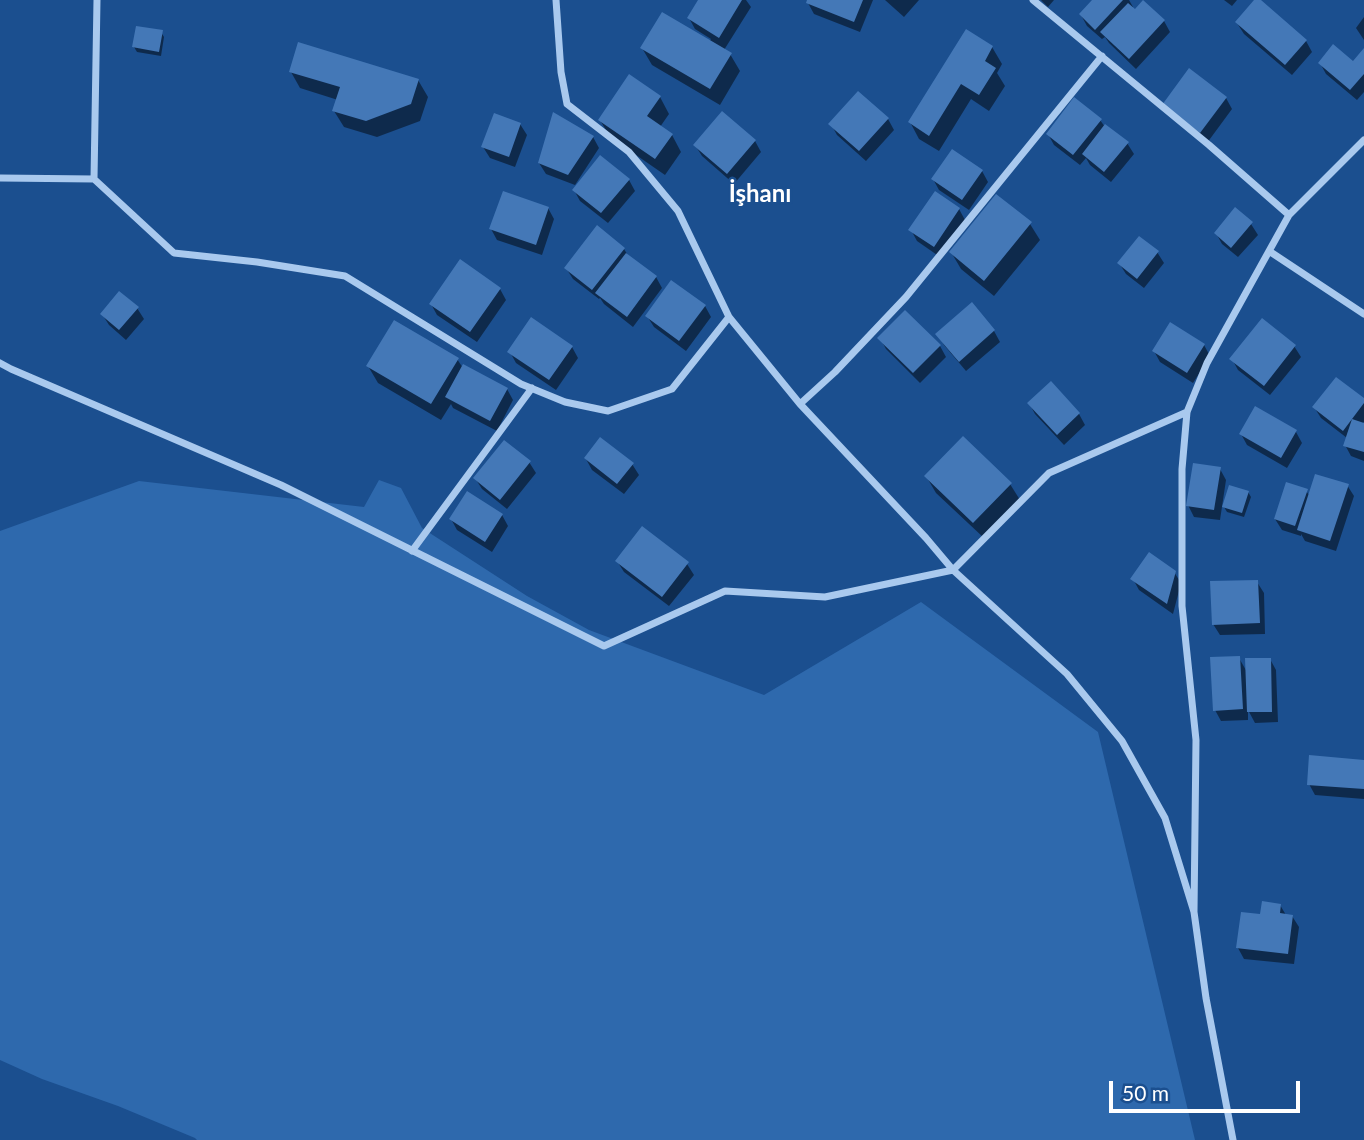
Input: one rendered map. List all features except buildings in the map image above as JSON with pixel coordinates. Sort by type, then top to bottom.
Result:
[{"type":"street","points":[[94,179],[97,0]]},
{"type":"street","points":[[556,0],[561,72],[567,104],[629,152],[678,211],[729,317],[800,404],[953,570],[1067,674],[1122,741],[1165,818],[1194,912]]},
{"type":"street","points":[[1033,0],[1209,145],[1289,215]]},
{"type":"street","points":[[800,404],[835,372],[906,297],[1102,56]]},
{"type":"street","points":[[1233,1140],[1206,998],[1194,912],[1196,740],[1182,606],[1182,469],[1187,412],[1207,363],[1289,215],[1364,140]]},
{"type":"street","points":[[0,178],[94,179],[174,253],[257,262],[345,276],[521,384],[565,402],[608,411],[673,389],[729,317]]},
{"type":"street","points":[[1269,251],[1364,314]]},
{"type":"street","points":[[0,363],[281,485],[604,646],[725,591],[825,597],[953,570],[1049,473],[1187,412]]},
{"type":"street","points":[[412,551],[532,388]]},
{"type":"shaded area","points":[[379,480],[401,488],[422,528],[527,596],[589,630],[764,695],[921,602],[1098,732],[1195,1140],[197,1140],[0,1060],[0,531],[139,481],[364,507]]},
{"type":"district","name":"İşhanı","points":[[760,194]]}]
